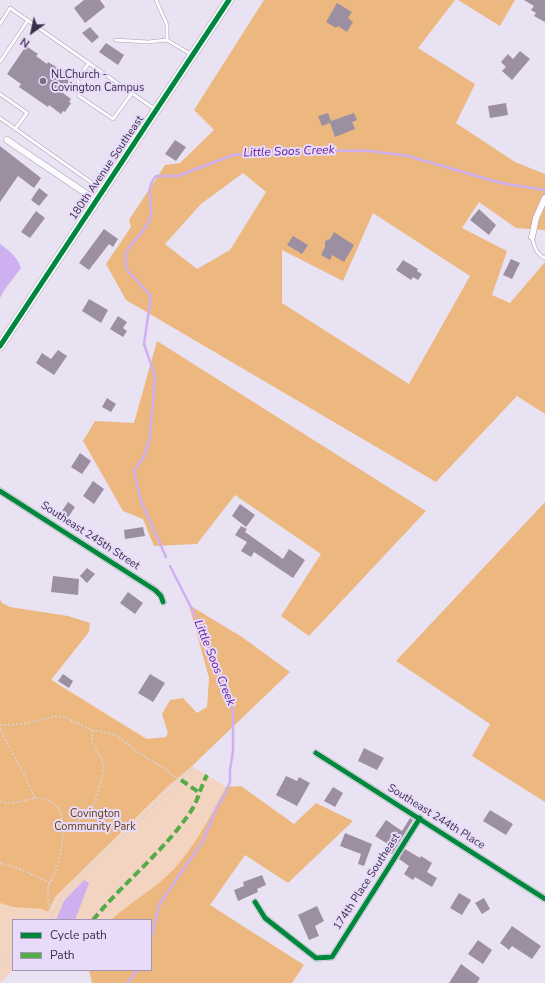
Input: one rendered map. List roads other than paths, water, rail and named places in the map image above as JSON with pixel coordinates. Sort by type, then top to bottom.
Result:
[{"type":"street","name":"180th Avenue Southeast","points":[[0,346],[157,111],[229,0]]},
{"type":"street","points":[[7,140],[97,200]]},
{"type":"street","points":[[532,237],[536,218],[545,198]]},
{"type":"street","name":"Southeast 245th Street","points":[[0,491],[155,590],[161,596],[163,602]]},
{"type":"street","name":"Southeast 244th Place","points":[[316,753],[545,899]]},
{"type":"street","name":"174th Place Southeast","points":[[255,902],[265,918],[316,958],[332,957],[420,818]]},
{"type":"lane","points":[[156,0],[167,25],[167,40]]},
{"type":"lane","points":[[0,24],[10,8],[157,111]]},
{"type":"lane","points":[[0,62],[28,20]]},
{"type":"lane","points":[[114,40],[148,42],[167,40],[193,56]]},
{"type":"lane","points":[[89,63],[78,78],[79,96],[113,119],[132,93]]},
{"type":"lane","points":[[0,94],[27,113],[15,129]]},
{"type":"lane","points":[[0,118],[104,191]]},
{"type":"lane","points":[[532,237],[535,249],[539,255],[545,258]]},
{"type":"waterway","name":"Little Soos Creek","points":[[166,557],[141,501],[134,471],[144,456],[150,437],[155,376],[144,344],[151,296],[128,271],[126,263],[126,256],[131,244],[148,223],[151,211],[150,187],[156,176],[178,176],[233,155],[281,150],[371,151],[408,156],[501,183],[545,190]]},
{"type":"waterway","name":"Little Soos Creek","points":[[152,934],[160,903],[203,841],[216,809],[225,794],[230,782],[233,751],[233,711],[201,627],[170,566]]},
{"type":"waterway","name":"Little Soos Creek","points":[[127,983],[137,971]]},
{"type":"place","name":"NLChurch - Covington Campus","points":[[43,81]]},
{"type":"park label","name":"Covington Community Park","points":[[95,820]]}]
